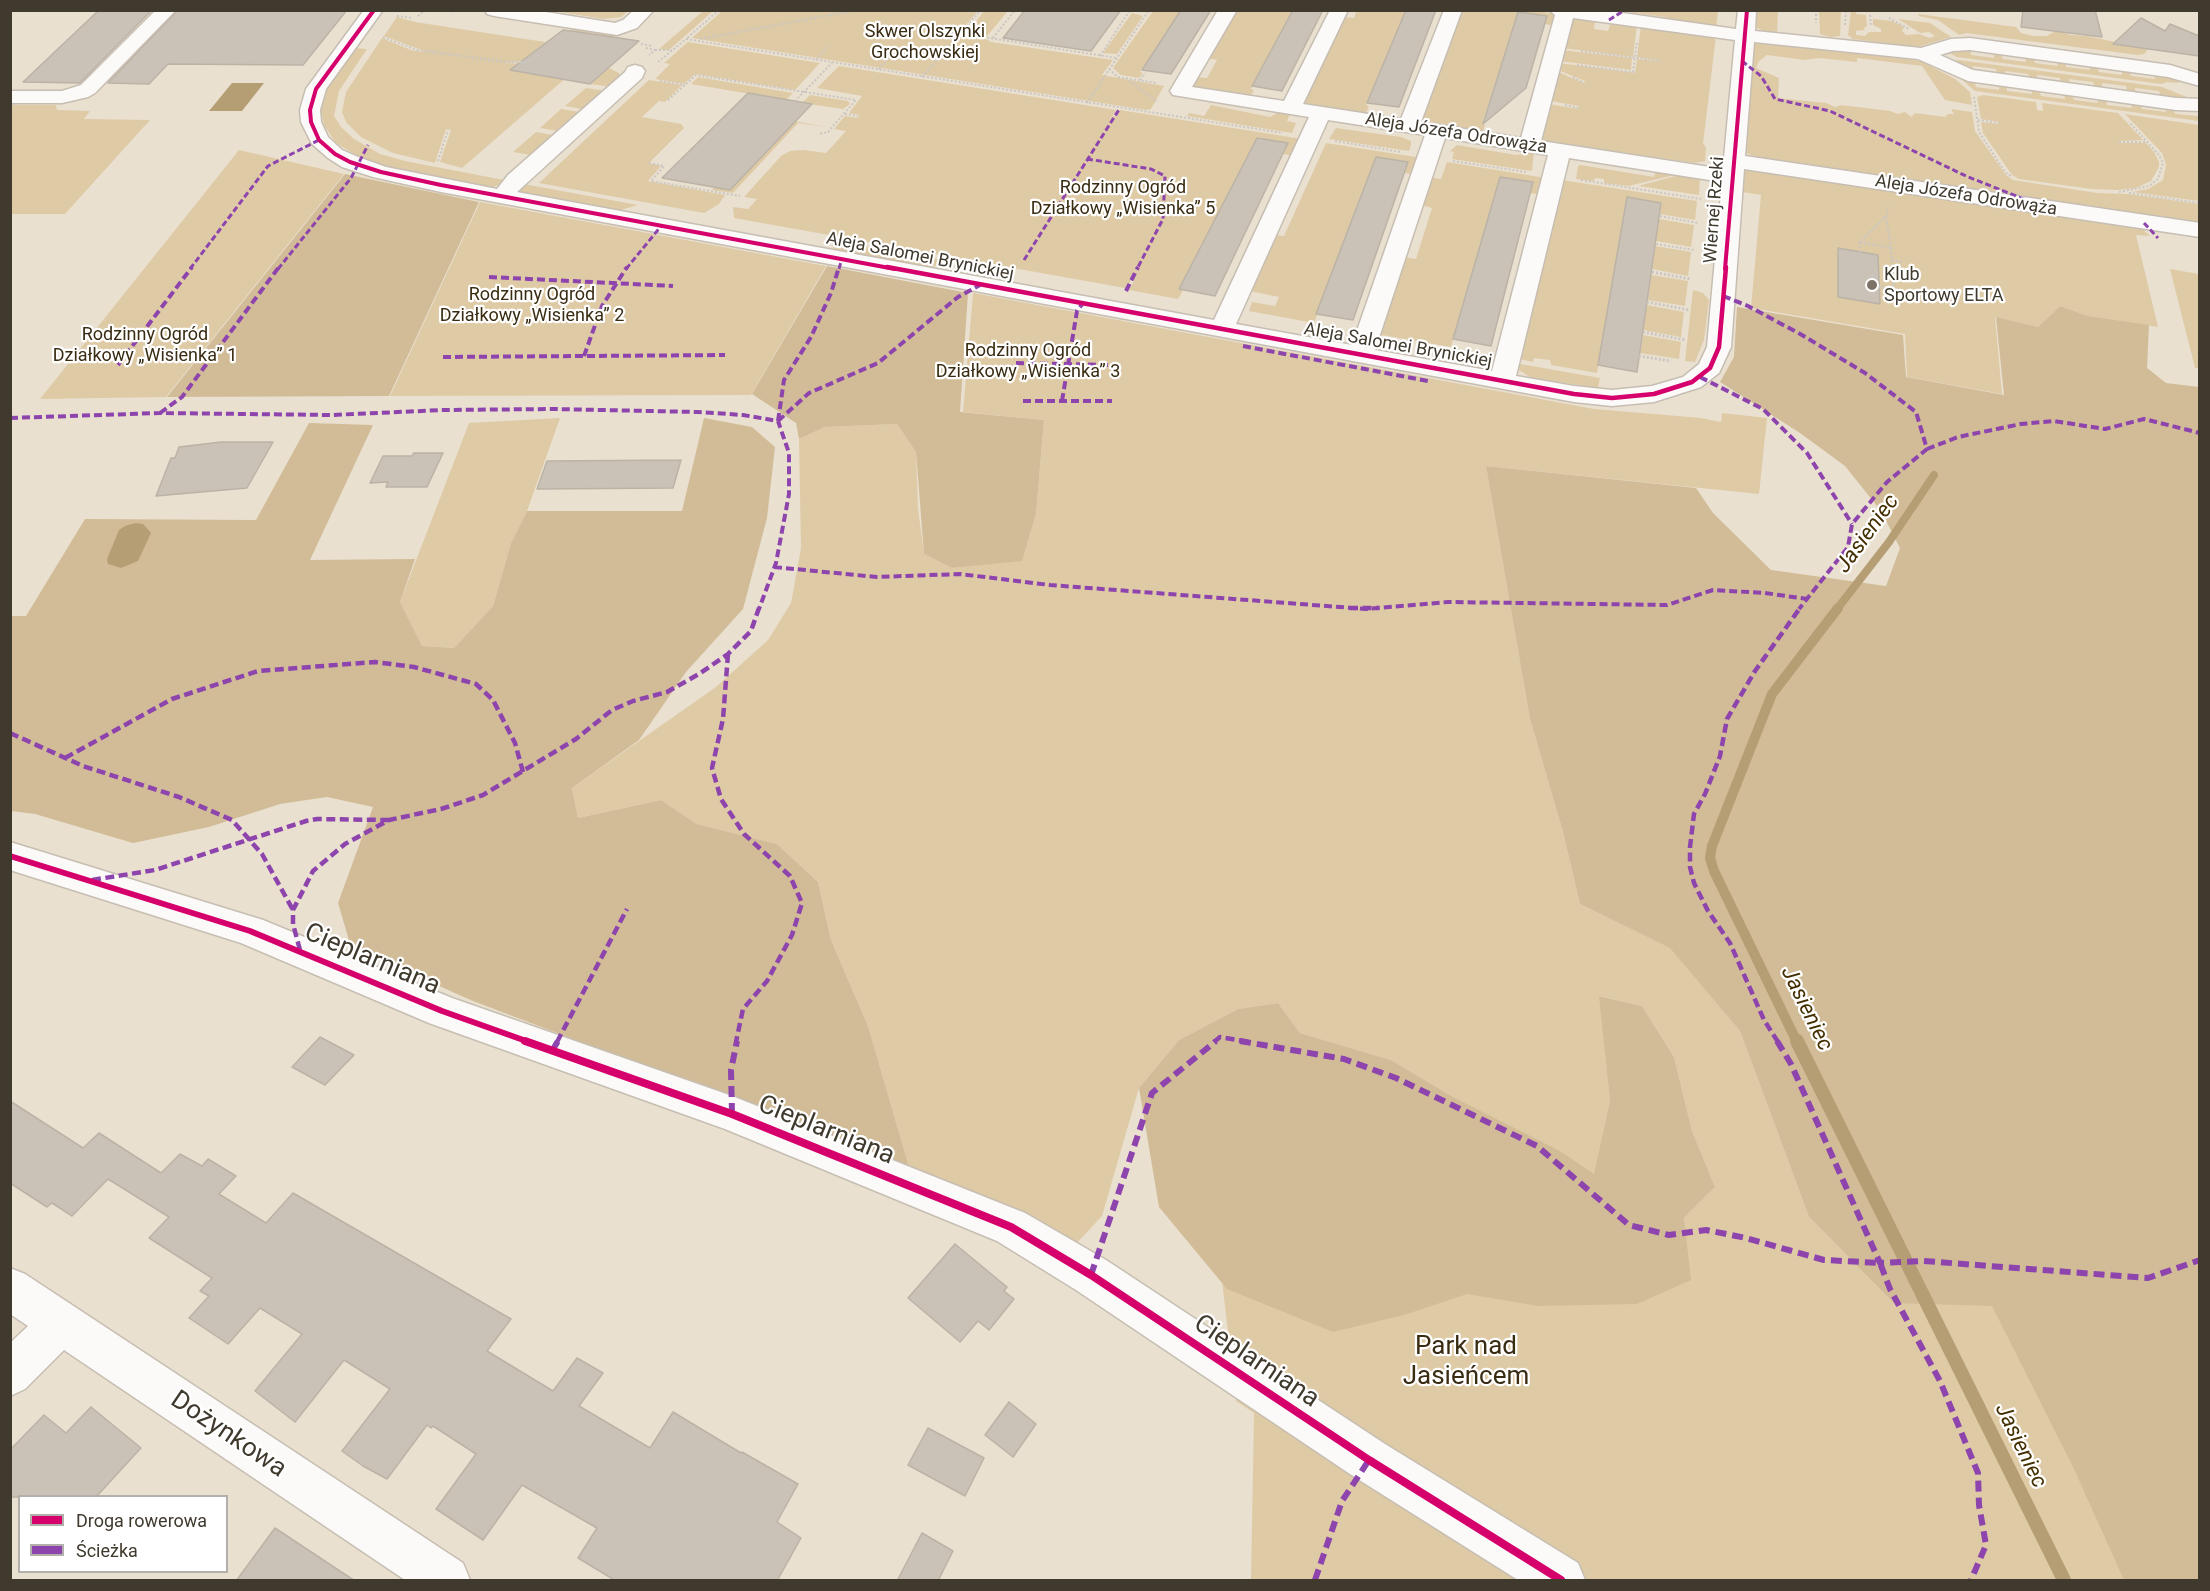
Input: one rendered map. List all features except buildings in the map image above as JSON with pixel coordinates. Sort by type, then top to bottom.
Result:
[{"type":"street","points":[[10,97],[62,97],[81,93],[88,89],[167,10]]},
{"type":"street","points":[[494,10],[617,29],[630,24],[645,10]]},
{"type":"street","name":"Aleja Józefa Odrowąża","points":[[1228,10],[1180,91],[1560,150],[1890,184],[2199,230]]},
{"type":"street","points":[[1291,108],[1339,10]]},
{"type":"street","points":[[1409,126],[1453,10]]},
{"type":"street","name":"Wiernej Rzeki","points":[[1673,390],[1692,382],[1706,372],[1719,347],[1747,10]]},
{"type":"street","points":[[1529,145],[1562,11],[1922,54],[1968,75],[2176,104],[2199,105]]},
{"type":"street","name":"Aleja Salomei Brynickiej","points":[[385,13],[310,102],[311,122],[319,140],[335,154],[350,162],[381,172],[1574,394],[1612,398],[1636,397],[1673,390]]},
{"type":"street","points":[[1922,54],[1951,45],[1970,44],[2170,71],[2199,80]]},
{"type":"street","points":[[502,196],[516,180],[635,71]]},
{"type":"street","points":[[1222,328],[1322,113]]},
{"type":"street","points":[[1361,354],[1437,131]]},
{"type":"street","points":[[1502,380],[1560,150]]},
{"type":"street","name":"Cieplarniana","points":[[10,856],[250,931],[441,1011],[732,1114],[1011,1227],[1091,1275],[1369,1460],[1561,1581]]},
{"type":"street","name":"Dożynkowa","points":[[10,1288],[425,1575]]},
{"type":"street","points":[[10,1374],[61,1323]]},
{"type":"path","points":[[418,15],[425,10]]},
{"type":"path","points":[[635,71],[665,58],[718,10]]},
{"type":"path","points":[[694,40],[859,10]]},
{"type":"path","points":[[856,15],[859,10]]},
{"type":"path","points":[[922,76],[981,10]]},
{"type":"path","points":[[993,38],[1015,10]]},
{"type":"path","points":[[1100,56],[1130,10]]},
{"type":"path","points":[[1086,102],[1149,10]]},
{"type":"path","points":[[385,13],[412,18]]},
{"type":"path","points":[[1870,15],[1871,26]]},
{"type":"path","points":[[1889,18],[1910,29]]},
{"type":"path","points":[[920,27],[1117,58]]},
{"type":"path","points":[[381,36],[417,50],[506,63],[529,62],[538,55]]},
{"type":"path","points":[[1553,55],[1633,72],[1638,36]]},
{"type":"path","points":[[686,39],[1701,200]]},
{"type":"path","points":[[816,60],[828,47]]},
{"type":"path","points":[[655,50],[674,51]]},
{"type":"path","points":[[1553,55],[1660,61]]},
{"type":"path","points":[[878,70],[890,56]]},
{"type":"path","points":[[795,101],[832,63]]},
{"type":"path","points":[[1140,80],[1145,74]]},
{"type":"path","points":[[668,100],[696,75],[856,100],[828,132],[819,134]]},
{"type":"path","points":[[1125,78],[1159,103]]},
{"type":"path","points":[[666,82],[686,85]]},
{"type":"path","points":[[1974,93],[1979,132],[2005,172],[2018,180]]},
{"type":"path","points":[[845,114],[858,116]]},
{"type":"path","points":[[1978,120],[1999,123]]},
{"type":"path","points":[[2126,192],[2149,186],[2158,179],[2163,163],[2160,155],[2127,120]]},
{"type":"path","points":[[437,164],[448,130]]},
{"type":"path","points":[[2120,142],[2148,142]]},
{"type":"path","points":[[649,163],[664,166],[651,181],[740,196]]},
{"type":"path","points":[[1879,287],[1894,290],[1886,216],[1890,184]]},
{"type":"path","points":[[2116,192],[2199,203]]},
{"type":"path","points":[[1660,216],[1698,223]]},
{"type":"path","points":[[1860,252],[1860,242],[1886,216]]},
{"type":"path","points":[[1860,242],[1891,248]]},
{"type":"path","points":[[1656,244],[1694,250]]},
{"type":"path","points":[[1892,260],[1903,262]]},
{"type":"path","points":[[1652,272],[1691,279]]},
{"type":"path","points":[[1647,302],[1689,310]]},
{"type":"path","points":[[1643,332],[1686,340]]},
{"type":"path","points":[[1640,356],[1680,363]]},
{"type":"green space","points":[[628,10],[621,17],[604,19],[554,11]]},
{"type":"green space","points":[[1530,10],[1555,14],[1557,16],[1555,26],[1545,24],[1547,16],[1518,13],[1483,121],[1485,125],[1483,131],[1424,121],[1421,118],[1460,11]]},
{"type":"green space","points":[[703,11],[713,11],[669,50],[659,49]]},
{"type":"green space","name":"Skwer Olszynki Grochowskiej","points":[[722,11],[978,11],[957,35],[1113,60],[1102,75],[1164,86],[1151,109],[1146,110],[692,38]]},
{"type":"green space","points":[[984,11],[1008,11],[987,36],[967,33]]},
{"type":"green space","points":[[1153,11],[1181,11],[1140,72],[1143,73],[1139,78],[1121,75],[1113,68]]},
{"type":"green space","points":[[1235,11],[1293,11],[1251,89],[1254,90],[1251,95],[1192,86],[1195,77],[1207,78],[1217,60],[1207,58]]},
{"type":"green space","points":[[1345,11],[1406,11],[1366,105],[1369,106],[1366,113],[1302,103],[1344,17],[1354,18],[1356,12]]},
{"type":"green space","points":[[1620,11],[1718,11],[1716,29],[1665,23],[1665,17]]},
{"type":"green space","points":[[1756,11],[1778,11],[1777,34],[1764,32],[1756,27]]},
{"type":"green space","points":[[1819,11],[1841,11],[1840,36],[1830,37],[1820,34]]},
{"type":"green space","points":[[1851,11],[1856,11],[1856,14],[1866,15],[1867,26],[1865,30],[1856,31],[1856,35],[1865,36],[1869,32],[1881,32],[1881,29],[1873,25],[1873,19],[1892,21],[1904,27],[1902,31],[1906,35],[1919,34],[1930,38],[1935,36],[1929,32],[1920,33],[1898,19],[1930,23],[1951,37],[1917,47],[1853,39],[1848,35]]},
{"type":"green space","points":[[1132,13],[1143,16],[1117,54],[1103,53]]},
{"type":"green space","points":[[1918,14],[2016,27],[2021,33],[2033,36],[2047,36],[2057,30],[2071,35],[2087,36],[2148,49],[2144,54],[2138,55],[1966,33],[1959,35],[1938,20]]},
{"type":"green space","points":[[397,17],[415,22],[571,46],[586,34],[571,31],[576,26],[619,33],[592,57],[537,49],[522,61],[505,63],[605,66],[619,73],[620,80],[613,87],[590,84],[599,75],[574,71],[462,168],[440,162],[451,130],[446,129],[435,163],[393,153],[361,137],[346,122],[342,112],[346,92],[382,38],[411,50],[424,51],[384,36]]},
{"type":"green space","points":[[1573,20],[1595,20],[1594,29],[1608,31],[1614,22],[1637,25],[1633,57],[1563,48],[1569,25]]},
{"type":"green space","points":[[1641,26],[1716,36],[1703,144],[1706,147],[1705,161],[1694,163],[1540,140],[1548,104],[1579,109],[1579,106],[1550,101],[1556,71],[1584,83],[1585,81],[1558,70],[1559,63],[1635,73],[1637,59],[1662,61],[1637,57]]},
{"type":"green space","points":[[688,42],[820,63],[795,90],[695,74],[684,84],[655,79],[670,64],[664,63]]},
{"type":"green space","points":[[1772,43],[1921,61],[1955,79],[1970,92],[1972,105],[1945,100],[1922,66],[1857,58],[1857,62],[1819,58],[1805,60],[1767,55],[1759,61],[1756,68],[1779,78],[1778,98],[1826,103],[1835,107],[1841,105],[1890,111],[1898,114],[1905,112],[1911,117],[1915,113],[1945,117],[1948,114],[1954,114],[1951,109],[1972,112],[1975,131],[2006,175],[2013,180],[2097,193],[2128,194],[2199,204],[2199,223],[1765,160],[1746,153],[1754,44]]},
{"type":"green space","points":[[354,48],[367,49],[339,91],[334,116],[341,127],[354,139],[380,154],[405,161],[509,181],[490,188],[396,169],[362,159],[336,143],[324,125],[320,105],[325,89]]},
{"type":"green space","points":[[1970,48],[1971,55],[1994,58],[1994,52],[2001,53],[2003,59],[2026,62],[2025,56],[2033,57],[2035,63],[2058,66],[2057,60],[2065,61],[2066,67],[2090,70],[2089,64],[2097,65],[2099,72],[2122,75],[2122,69],[2129,70],[2131,76],[2155,79],[2154,73],[2188,79],[2177,83],[2161,84],[1957,57],[1947,52]]},
{"type":"green space","points":[[1562,50],[1632,58],[1631,70],[1559,61]]},
{"type":"green space","points":[[1958,60],[2162,87],[2194,100],[2161,98],[2159,91],[2135,88],[2136,94],[2128,93],[2126,86],[2102,83],[2103,90],[2095,89],[2093,82],[2069,79],[2070,85],[2062,84],[2060,78],[2037,75],[2037,81],[2030,80],[2028,74],[2005,71],[2005,76],[1997,75],[1996,69],[1973,66],[1973,72],[1948,63]]},
{"type":"green space","name":"Rodzinny Ogród Działkowy „Wisienka” 5","points":[[839,66],[1116,110],[1113,116],[1116,116],[1120,110],[1302,139],[1295,156],[1283,154],[1288,143],[1257,139],[1180,289],[1183,290],[1178,299],[1129,290],[1134,281],[1132,280],[1125,288],[734,218],[733,207],[748,209],[757,199],[744,197],[781,156],[790,151],[804,150],[826,153],[846,131],[834,129],[845,116],[857,118],[860,115],[849,113],[862,96],[817,88]]},
{"type":"green space","points":[[698,77],[793,93],[786,100],[691,84]]},
{"type":"green space","points":[[1961,79],[1974,80],[1976,87],[1999,90],[1999,83],[2006,84],[2007,91],[2032,94],[2031,88],[2039,89],[2041,96],[2065,99],[2064,92],[2072,93],[2074,100],[2098,103],[2097,97],[2106,98],[2107,105],[2132,108],[2131,102],[2140,103],[2142,109],[2166,112],[2165,106],[2173,107],[2175,114],[2199,116],[2199,121],[1975,91]]},
{"type":"green space","points":[[649,80],[682,85],[665,102],[659,101],[642,117],[681,124],[684,128],[649,163],[661,166],[648,181],[725,195],[719,204],[704,213],[539,183]]},
{"type":"green space","points":[[586,88],[608,91],[588,110],[565,106]]},
{"type":"green space","points":[[810,95],[848,101],[850,104],[843,109],[802,103]]},
{"type":"green space","points":[[1983,95],[2036,102],[2037,110],[2043,111],[2042,103],[2118,113],[2143,140],[2119,141],[2121,143],[2146,143],[2154,152],[2159,167],[2151,181],[2136,188],[2118,190],[2091,189],[2019,179],[2012,175],[1983,133],[1981,122],[1999,124],[1999,122],[1981,119],[1977,97]]},
{"type":"green space","points":[[11,105],[56,105],[57,110],[90,111],[84,119],[150,120],[65,214],[11,214]]},
{"type":"green space","points":[[1211,105],[1270,117],[1279,112],[1290,114],[1287,121],[1296,123],[1292,133],[1187,116],[1189,113],[1204,116]]},
{"type":"green space","points":[[561,109],[585,113],[563,132],[540,128]]},
{"type":"green space","points":[[2125,114],[2199,125],[2199,201],[2132,192],[2148,189],[2163,180],[2166,165],[2162,153]]},
{"type":"green space","points":[[788,120],[827,127],[798,123],[733,193],[712,190]]},
{"type":"green space","points":[[1336,128],[1401,137],[1411,141],[1411,145],[1409,151],[1329,139]]},
{"type":"green space","points":[[536,132],[559,136],[537,156],[513,152]]},
{"type":"green space","points":[[1326,143],[1422,158],[1417,175],[1405,173],[1408,162],[1376,157],[1314,323],[1249,311],[1252,302],[1275,306],[1279,297],[1245,290],[1274,235],[1284,236]]},
{"type":"green space","points":[[1457,145],[1516,155],[1534,152],[1532,171],[1452,159],[1454,152],[1450,151]]},
{"type":"green space","name":"Rodzinny Ogród Działkowy „Wisienka” 1","points":[[239,150],[344,174],[166,397],[40,399]]},
{"type":"green space","points":[[1447,162],[1546,178],[1542,195],[1530,193],[1533,182],[1500,177],[1451,347],[1376,334],[1405,257],[1416,259],[1432,208],[1420,205],[1429,177],[1441,179]]},
{"type":"green space","points":[[1580,165],[1654,177],[1656,170],[1679,174],[1628,186],[1604,183],[1604,179],[1595,178],[1594,181],[1576,179]]},
{"type":"green space","name":"Klub Sportowy ELTA","points":[[1760,169],[1887,188],[1887,191],[1894,192],[1895,189],[2140,227],[2150,236],[2136,235],[2158,327],[2088,316],[2060,306],[2038,327],[1995,317],[2002,394],[1907,377],[1905,334],[1751,308],[1761,195],[1742,192],[1743,170]]},
{"type":"green space","points":[[1683,174],[1700,177],[1699,195],[1638,186]]},
{"type":"green space","points":[[1562,180],[1697,201],[1695,220],[1660,214],[1661,203],[1627,198],[1597,373],[1551,365],[1550,360],[1534,358],[1533,362],[1520,359]]},
{"type":"green space","points":[[518,183],[638,205],[617,211],[519,193]]},
{"type":"green space","name":"Rodzinny Ogród Działkowy „Wisienka” 2","points":[[480,202],[826,266],[751,395],[390,396]]},
{"type":"green space","points":[[1659,219],[1694,225],[1691,247],[1656,241]]},
{"type":"green space","points":[[831,240],[946,261],[927,268],[834,251]]},
{"type":"green space","points":[[1655,246],[1691,252],[1688,276],[1652,269]]},
{"type":"green space","points":[[2170,269],[2199,274],[2199,368],[2195,368]]},
{"type":"green space","points":[[1651,275],[1688,281],[1685,306],[1648,300]]},
{"type":"green space","points":[[1693,290],[1703,293],[1709,300],[1704,340],[1695,362],[1685,361]]},
{"type":"green space","points":[[973,293],[1594,409],[1701,418],[1721,422],[1722,413],[1767,418],[1759,494],[1486,466],[1530,719],[1563,832],[1580,904],[1671,948],[1740,1031],[1809,1217],[1851,1260],[2199,1279],[2199,1580],[1251,1580],[1254,1413],[1236,1401],[1194,1040],[1301,1054],[1567,1156],[1455,1098],[1391,1060],[1300,1033],[1278,1003],[1238,1009],[1179,1040],[1139,1088],[1102,1216],[1076,1244],[1028,1214],[909,1167],[868,1026],[831,940],[818,882],[777,844],[697,824],[661,800],[578,818],[572,788],[716,687],[768,640],[791,603],[801,548],[799,439],[825,427],[897,424],[916,452],[918,508],[924,554],[952,568],[1022,560],[1036,514],[1044,420],[963,412]],"holes":[[[1600,996],[1642,1006],[1674,1057],[1692,1131],[1715,1187],[1684,1218],[1687,1251],[1652,1249],[1659,1193],[1596,1168],[1610,1101]]]},
{"type":"green space","points":[[1647,305],[1684,312],[1681,337],[1643,330]]},
{"type":"green space","points":[[1643,335],[1681,342],[1679,359],[1640,353]]},
{"type":"green space","points":[[1515,363],[1600,378],[1598,388],[1531,378],[1519,370]]},
{"type":"green space","points":[[560,418],[527,511],[511,543],[493,606],[454,648],[422,646],[400,602],[469,423]]},
{"type":"shaded area","points":[[232,83],[264,83],[242,111],[209,111]]},
{"type":"shaded area","points":[[345,174],[479,202],[389,396],[167,397]]},
{"type":"shaded area","points":[[827,266],[968,293],[960,412],[1044,420],[1036,514],[1022,561],[952,568],[924,554],[916,452],[897,424],[825,427],[799,439],[796,423],[752,394]]},
{"type":"shaded area","points":[[2060,306],[2088,316],[2149,325],[2147,368],[2166,383],[2199,387],[2199,1580],[2124,1580],[2074,1469],[1992,1306],[1894,1303],[1809,1217],[1740,1031],[1670,948],[1580,904],[1563,832],[1530,719],[1486,466],[1696,488],[1713,513],[1771,570],[1886,586],[1900,548],[1881,511],[1845,466],[1800,433],[1720,382],[1734,357],[1737,307],[1903,335],[1906,377],[2004,395],[1996,317],[2038,327]]},
{"type":"shaded area","points":[[704,418],[752,427],[775,447],[767,518],[743,609],[686,672],[639,740],[572,788],[578,818],[661,800],[697,824],[777,844],[818,882],[831,940],[868,1026],[909,1167],[473,1001],[351,947],[338,903],[373,807],[327,797],[280,804],[209,827],[133,843],[35,814],[11,811],[11,616],[26,616],[85,519],[256,520],[309,423],[373,425],[310,560],[415,559],[400,602],[422,646],[454,648],[493,606],[511,543],[527,511],[682,511]]},
{"type":"shaded area","points":[[136,523],[143,524],[151,533],[138,561],[121,568],[108,564],[107,559],[119,530]]},
{"type":"shaded area","points":[[1599,996],[1642,1006],[1674,1057],[1692,1131],[1715,1187],[1684,1218],[1691,1280],[1637,1304],[1538,1306],[1467,1294],[1404,1315],[1333,1332],[1227,1289],[1159,1207],[1139,1088],[1179,1040],[1238,1009],[1278,1003],[1300,1033],[1391,1060],[1455,1098],[1560,1151],[1594,1174],[1610,1101]]},
{"type":"waterway","name":"Jasieniec","points":[[1837,609],[1889,542],[1934,475]]},
{"type":"waterway","name":"Jasieniec","points":[[1797,1042],[1714,871],[1710,858],[1712,846],[1772,694],[1838,608]]},
{"type":"waterway","name":"Jasieniec","points":[[1797,1041],[2064,1580]]},
{"type":"marked path","points":[[1609,20],[1625,10]]},
{"type":"marked path","points":[[1742,61],[1761,76],[1775,99],[1830,111],[1966,176],[2046,208]]},
{"type":"marked path","points":[[1024,260],[1120,108]]},
{"type":"marked path","points":[[118,365],[268,166],[319,140]]},
{"type":"marked path","points":[[160,413],[182,397],[209,363],[268,281],[351,178],[368,145]]},
{"type":"marked path","points":[[1087,159],[1151,169],[1165,176],[1163,219],[1126,291]]},
{"type":"marked path","points":[[2144,223],[2158,238]]},
{"type":"marked path","points":[[584,356],[602,306],[616,282],[637,253],[662,225]]},
{"type":"marked path","points":[[778,421],[784,380],[811,337],[831,293],[842,258]]},
{"type":"marked path","points":[[489,277],[673,286]]},
{"type":"marked path","points":[[778,421],[809,393],[878,363],[958,297],[980,285]]},
{"type":"marked path","points":[[1723,296],[1748,306],[1802,335],[1865,373],[1916,412],[1927,449],[1887,482],[1852,524],[1848,547],[1785,627],[1755,671],[1727,719],[1720,756],[1705,794],[1694,814],[1690,847],[1690,867],[1694,883],[1708,911],[1730,943],[1764,1020],[1791,1064],[1880,1263],[1924,1261],[2148,1278],[2200,1260]]},
{"type":"marked path","points":[[1062,401],[1077,311],[1083,303]]},
{"type":"marked path","points":[[1243,346],[1428,381]]},
{"type":"marked path","points":[[443,357],[725,355]]},
{"type":"marked path","points":[[1016,363],[1110,365]]},
{"type":"marked path","points":[[1700,377],[1763,409],[1807,453],[1852,524]]},
{"type":"marked path","points":[[1023,401],[1112,401]]},
{"type":"marked path","points":[[10,418],[160,413],[332,415],[443,410],[553,409],[698,412],[743,415],[778,421],[789,453],[789,494],[776,563],[751,631],[728,654],[699,674],[667,692],[633,701],[612,710],[576,739],[483,795],[441,809],[389,820],[345,844],[313,871],[293,910],[293,924],[300,950]]},
{"type":"marked path","points":[[1927,449],[1958,437],[2021,424],[2054,421],[2105,429],[2144,419],[2200,433]]},
{"type":"marked path","points":[[774,567],[877,577],[960,574],[1050,585],[1366,609],[1448,602],[1667,605],[1713,590],[1765,593],[1807,599]]},
{"type":"marked path","points":[[728,654],[723,719],[712,768],[721,799],[744,834],[790,876],[802,903],[792,935],[767,981],[743,1009],[731,1070],[732,1114]]},
{"type":"marked path","points":[[65,758],[172,699],[258,671],[375,662],[414,667],[476,684],[493,700],[515,743],[523,772]]},
{"type":"marked path","points":[[10,733],[83,766],[179,797],[232,820],[262,854],[293,910]]},
{"type":"marked path","points":[[92,880],[155,870],[306,821],[317,819],[389,820]]},
{"type":"marked path","points":[[552,1051],[627,909]]},
{"type":"marked path","points":[[1091,1275],[1152,1093],[1220,1037],[1344,1059],[1396,1078],[1537,1146],[1629,1225],[1669,1235],[1706,1230],[1746,1238],[1824,1260],[1880,1263],[1890,1289],[1940,1381],[1978,1473],[1979,1505],[1986,1545],[1971,1580]]},
{"type":"marked path","points":[[1315,1580],[1342,1501],[1369,1460]]},
{"type":"cycle path","points":[[374,10],[316,89],[310,110],[311,122],[319,140],[335,154],[350,162],[381,172],[441,185],[1574,394],[1612,398],[1654,394],[1692,382],[1710,368],[1719,347],[1747,10]]},
{"type":"cycle path","points":[[10,856],[250,931],[442,1011],[732,1114],[1011,1227],[1091,1275],[1369,1460],[1561,1580]]},
{"type":"place","name":"Klub Sportowy ELTA","points":[[1872,285]]},
{"type":"park label","name":"Rodzinny Ogród Działkowy „Wisienka” 3","points":[[1028,361]]},
{"type":"park label","name":"Park nad Jasieńcem","points":[[1466,1362]]}]
